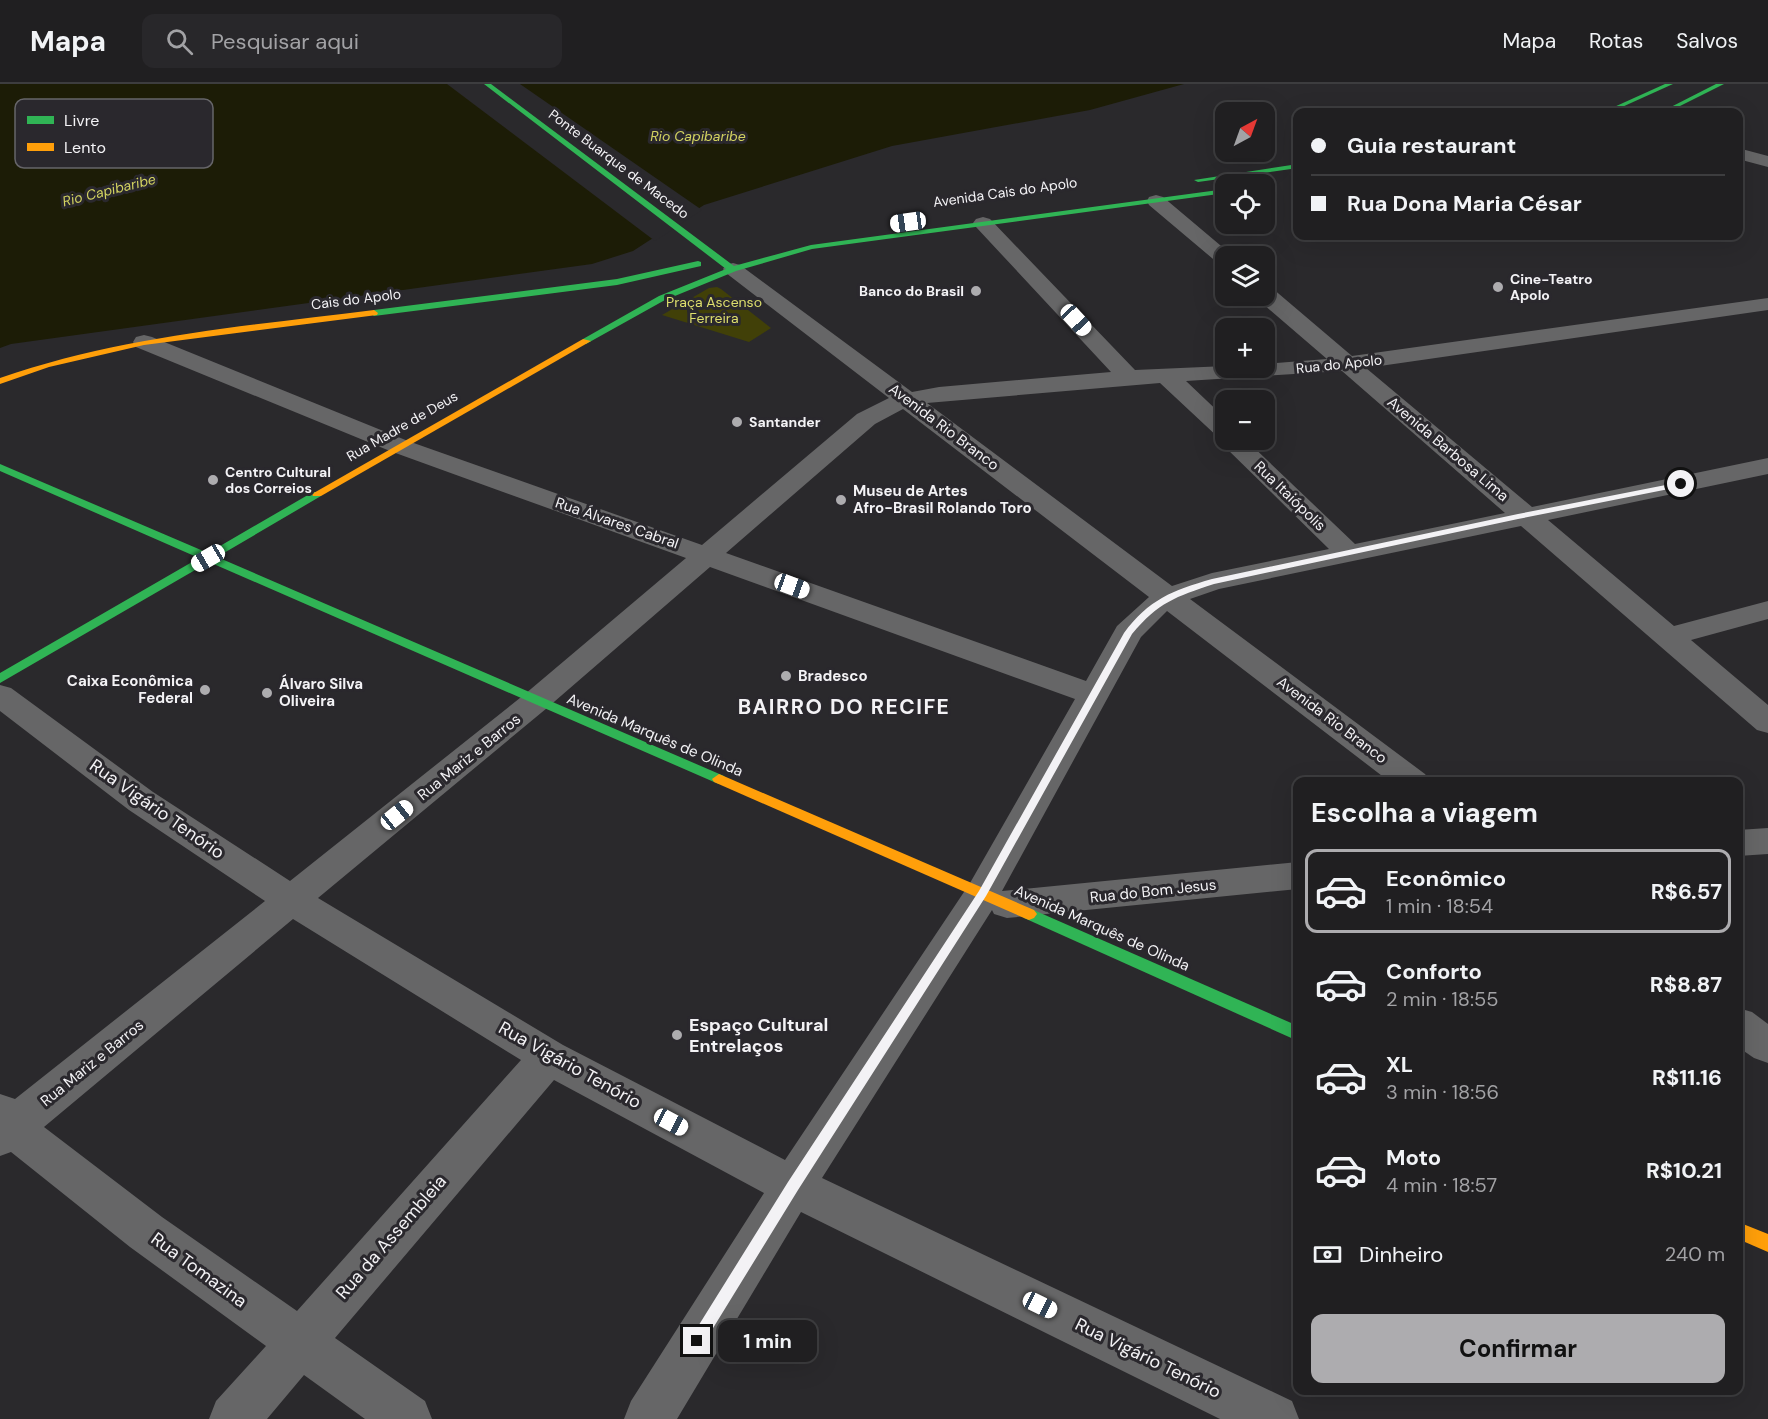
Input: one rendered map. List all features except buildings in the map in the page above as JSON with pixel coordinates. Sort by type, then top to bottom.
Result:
[{"type":"main road","name":"Ponte Buarque de Macedo","points":[[487,84],[687,237],[731,260]]},
{"type":"main road","points":[[1615,108],[1670,84]]},
{"type":"main road","points":[[1672,108],[1720,84]]},
{"type":"main road","name":"Avenida Cais do Apolo","points":[[771,244],[1293,167]]},
{"type":"main road","name":"Avenida Cais do Apolo","points":[[731,260],[773,256],[811,247],[983,223],[1215,193]]},
{"type":"main road","name":"Cais do Apolo","points":[[0,381],[46,365],[144,342],[617,282],[731,260]]},
{"type":"main road","name":"Rua Madre de Deus","points":[[0,679],[399,446],[731,260]]},
{"type":"main road","name":"Avenida Marquês de Olinda","points":[[0,467],[995,899],[1293,1032]]},
{"type":"main road","points":[[1743,1232],[1768,1243]]},
{"type":"street","points":[[1743,154],[1768,162]]},
{"type":"street","points":[[1156,201],[1215,251]]},
{"type":"street","points":[[983,223],[1129,377]]},
{"type":"street","name":"Avenida Rio Branco","points":[[731,260],[908,400],[1406,777]]},
{"type":"street","name":"Avenida Barbosa Lima","points":[[1275,302],[1768,722]]},
{"type":"street","name":"Rua do Apolo","points":[[908,400],[980,389],[1129,377],[1263,371],[1347,364],[1768,304]]},
{"type":"street","name":"Rua Álvares Cabral","points":[[144,342],[399,446],[1094,695]]},
{"type":"street","points":[[1166,375],[1215,422]]},
{"type":"street","name":"Rua Mariz e Barros","points":[[4,1125],[293,901],[536,701],[866,419],[887,407],[908,400]]},
{"type":"street","name":"Rua Itaiópolis","points":[[1242,450],[1349,553]]},
{"type":"street","points":[[649,1419],[793,1186],[995,899],[1094,695],[1128,633],[1146,612],[1169,596],[1212,582],[1768,466]]},
{"type":"street","points":[[1668,637],[1768,610]]},
{"type":"street","name":"Rua Vigário Tenório","points":[[0,695],[141,801],[293,901],[549,1057],[793,1186],[1274,1419]]},
{"type":"street","points":[[1743,843],[1768,841]]},
{"type":"street","name":"Rua do Bom Jesus","points":[[995,899],[1293,876]]},
{"type":"street","points":[[1743,1028],[1768,1046]]},
{"type":"street","name":"Rua da Assembleia","points":[[234,1419],[549,1057]]},
{"type":"street","name":"Rua Tomazina","points":[[4,1125],[146,1232],[407,1419]]},
{"type":"green space","name":"Praça Ascenso Ferreira","points":[[717,287],[771,328],[749,342],[662,315],[709,288]]},
{"type":"water","name":"Rio Capibaribe","points":[[0,84],[1184,84],[1090,110],[892,146],[704,205],[633,251],[592,264],[11,344],[0,348]]},
{"type":"pier","points":[[447,84],[520,84],[702,210],[655,241]]},
{"type":"traffic: fast","points":[[487,84],[731,268]]},
{"type":"traffic: fast","points":[[1615,108],[1670,84]]},
{"type":"traffic: fast","points":[[1672,108],[1721,84]]},
{"type":"traffic: fast","points":[[1198,180],[1293,167]]},
{"type":"traffic: fast","points":[[586,341],[662,298],[733,269],[811,247],[1215,192]]},
{"type":"traffic: fast","points":[[374,313],[617,282],[698,264]]},
{"type":"traffic: fast","points":[[0,467],[719,779]]},
{"type":"traffic: fast","points":[[0,679],[317,494]]},
{"type":"traffic: fast","points":[[1029,914],[1293,1032]]},
{"type":"traffic: slow","points":[[0,381],[46,365],[144,342],[374,313]]},
{"type":"traffic: slow","points":[[317,494],[586,341]]},
{"type":"traffic: slow","points":[[719,779],[1029,914]]},
{"type":"traffic: slow","points":[[1743,1232],[1768,1243]]},
{"type":"place","name":"Cine-Teatro Apolo","points":[[1498,287]]},
{"type":"place","name":"Banco do Brasil","points":[[976,291]]},
{"type":"place","name":"Santander","points":[[737,422]]},
{"type":"place","name":"Centro Cultural dos Correios","points":[[213,480]]},
{"type":"place","name":"Museu de Artes Afro-Brasil Rolando Toro","points":[[841,500]]},
{"type":"place","name":"Bradesco","points":[[786,676]]},
{"type":"place","name":"Caixa Econômica Federal","points":[[205,690]]},
{"type":"place","name":"Álvaro Silva Oliveira","points":[[267,693]]},
{"type":"place","name":"Espaço Cultural Entrelaços","points":[[677,1035]]},
{"type":"district","name":"BAIRRO DO RECIFE","points":[[844,707]]},
{"type":"route","points":[[697,1341],[793,1186],[983,893],[1128,633],[1146,612],[1169,596],[1212,582],[1518,516],[1681,484]]}]
